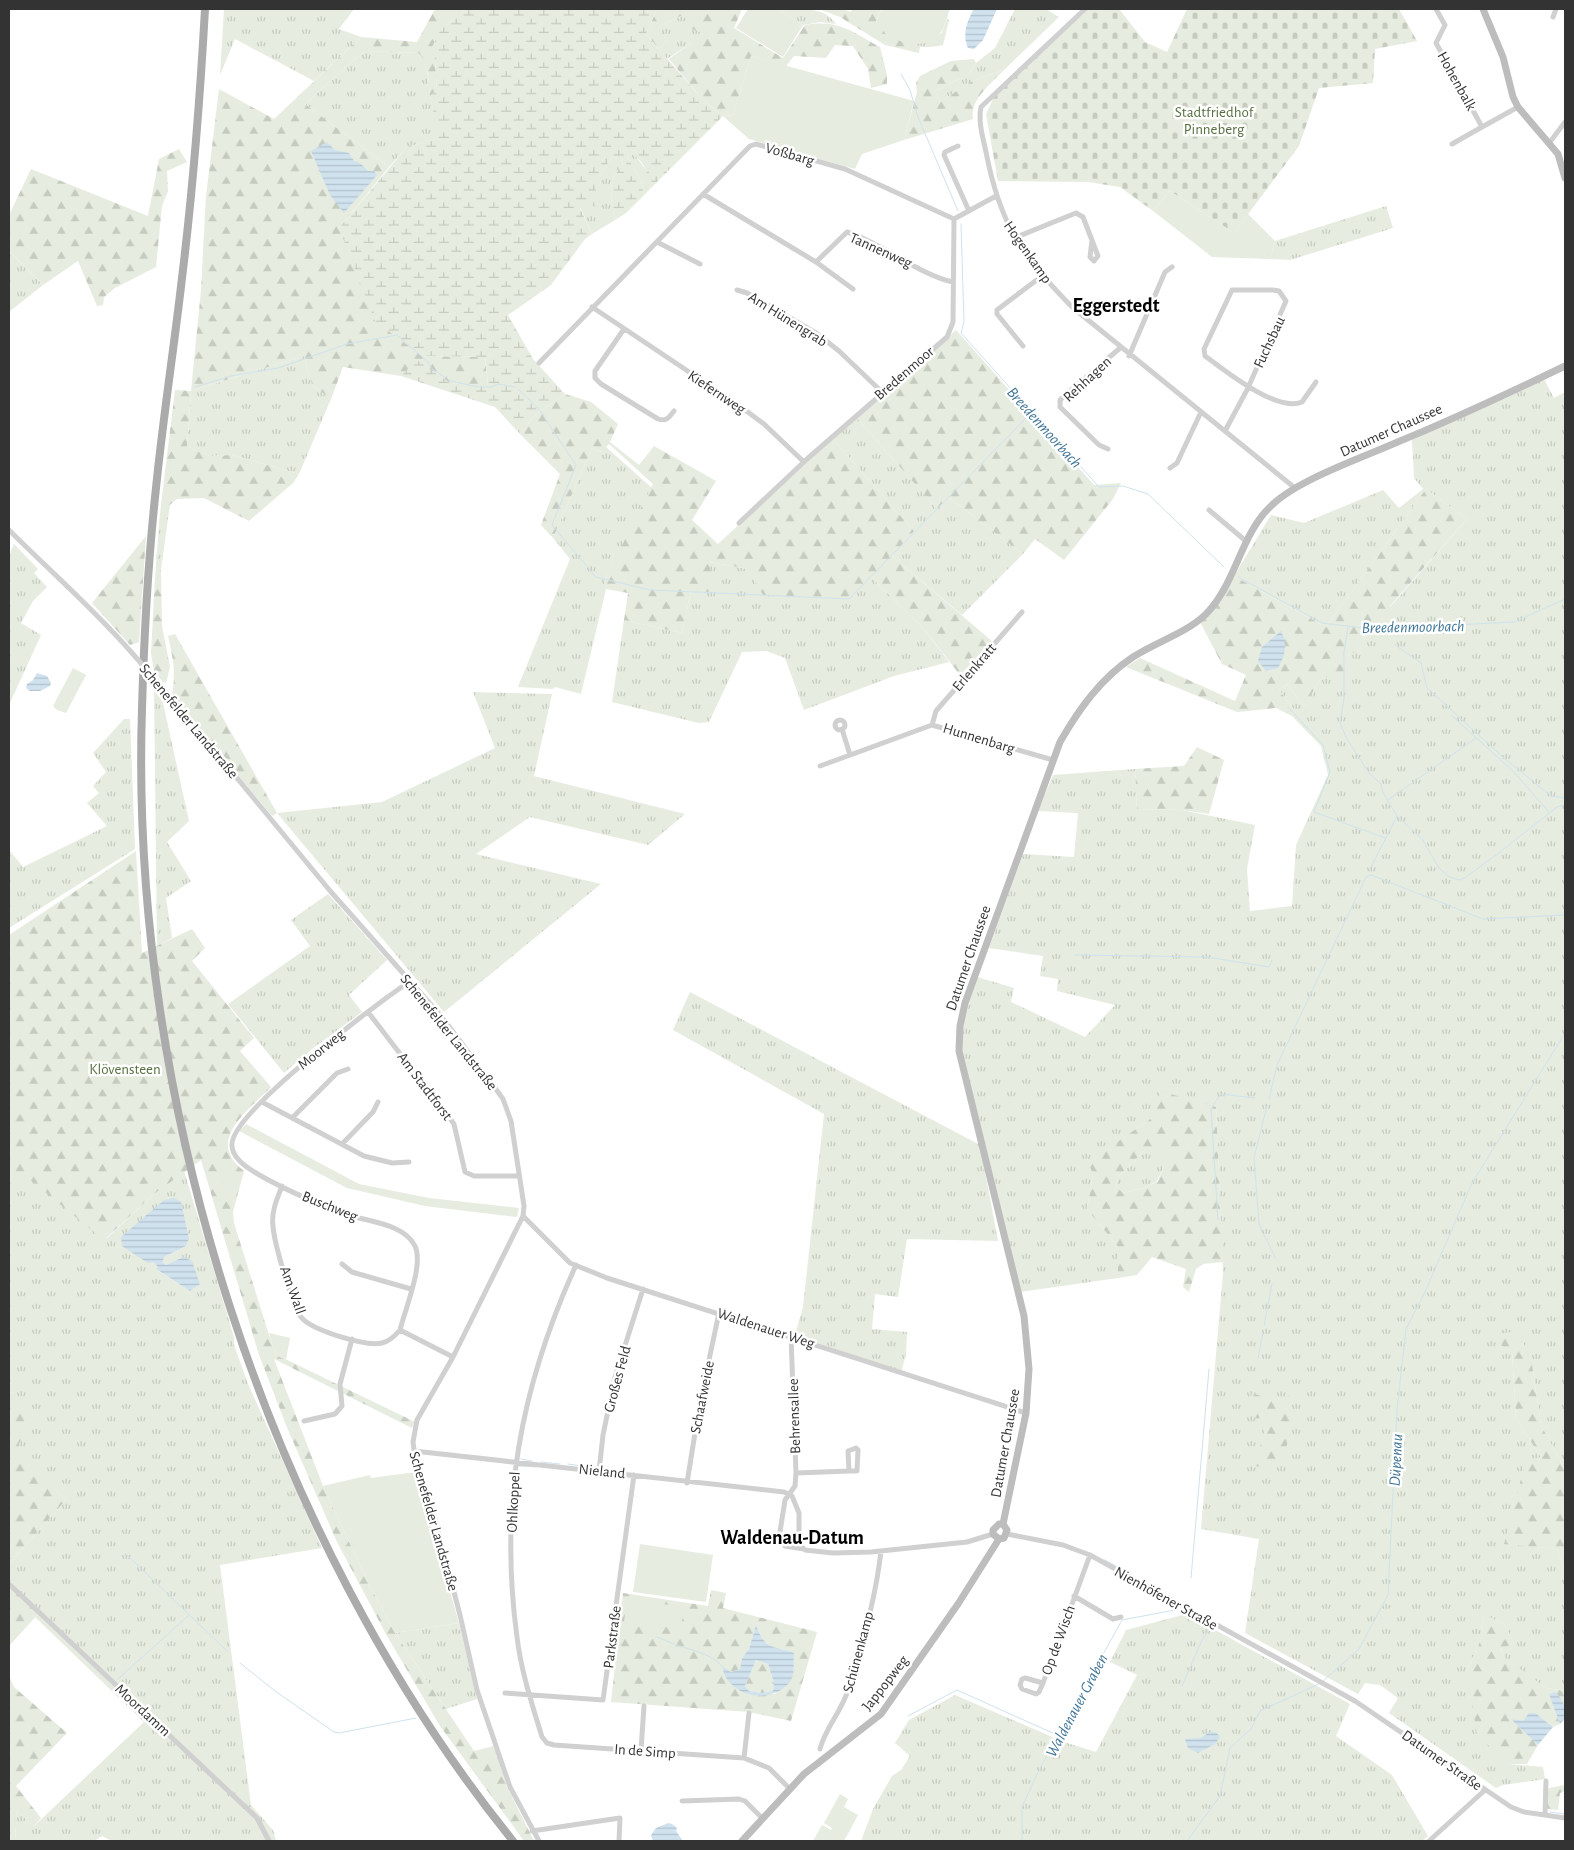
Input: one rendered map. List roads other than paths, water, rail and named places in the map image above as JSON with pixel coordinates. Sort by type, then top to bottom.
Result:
[{"type":"main road","points":[[205,9],[194,165],[156,487],[142,696],[141,772],[145,868],[151,940],[166,1051],[193,1179],[224,1289],[258,1388],[286,1454],[321,1533],[395,1669],[444,1746],[513,1841]]},
{"type":"main road","points":[[494,1816],[506,1841]]},
{"type":"street","name":"Hogenkamp","points":[[1085,9],[982,107],[980,120],[996,196],[1014,238],[1042,276],[1072,308],[1129,356],[1295,488]]},
{"type":"street","name":"Hohenbalk","points":[[1436,9],[1445,26],[1436,43],[1482,127]]},
{"type":"street","points":[[1483,9],[1503,57],[1513,97],[1518,107],[1550,142],[1558,154],[1565,178]]},
{"type":"street","points":[[1553,17],[1556,9]]},
{"type":"street","name":"Hohenbalk","points":[[1452,144],[1518,107]]},
{"type":"street","points":[[1550,142],[1565,122]]},
{"type":"street","name":"Voßbarg","points":[[539,363],[750,146],[756,144],[845,169],[954,219]]},
{"type":"street","points":[[958,146],[945,152],[944,155],[969,211]]},
{"type":"street","points":[[703,194],[816,262],[853,289]]},
{"type":"street","points":[[954,219],[996,196]]},
{"type":"street","points":[[1014,238],[1076,213],[1084,217],[1092,240]]},
{"type":"street","name":"Bredenmoor","points":[[739,523],[882,392],[947,337],[952,322],[954,219]]},
{"type":"street","name":"Tannenweg","points":[[816,262],[847,232],[895,254],[942,280],[953,282]]},
{"type":"street","points":[[657,242],[700,264]]},
{"type":"street","points":[[1129,356],[1165,272],[1172,267]]},
{"type":"street","points":[[1024,346],[997,314],[997,310],[1042,276]]},
{"type":"street","name":"Am Hünengrab","points":[[737,290],[747,293],[816,333],[882,392]]},
{"type":"street","name":"Fuchsbau","points":[[1225,431],[1248,388],[1286,301],[1279,291],[1232,290],[1204,349],[1205,356],[1248,388],[1256,393],[1297,404],[1306,398],[1316,382]]},
{"type":"street","name":"Kiefernweg","points":[[592,307],[750,414],[804,462]]},
{"type":"street","points":[[624,329],[595,371],[595,378],[601,384],[658,419],[664,421],[669,419],[674,411]]},
{"type":"street","name":"Rehhagen","points":[[1108,448],[1099,445],[1060,406],[1060,400],[1120,348]]},
{"type":"street","name":"Datumer Chaussee","points":[[1003,1524],[1026,1413],[1029,1378],[1024,1316],[959,1051],[960,1026],[965,1002],[1063,737],[1081,709],[1109,676],[1133,657],[1205,615],[1218,599],[1247,542],[1266,511],[1282,496],[1295,488],[1565,366]]},
{"type":"street","points":[[1170,468],[1177,463],[1201,412]]},
{"type":"street","points":[[1209,510],[1247,542]]},
{"type":"street","name":"Schenefelder Landstraße","points":[[9,530],[57,579],[97,614],[162,687],[331,892],[441,1016],[503,1099],[511,1121],[524,1206],[523,1216],[453,1357],[417,1420],[414,1432],[414,1451],[460,1615],[477,1690],[510,1787],[539,1841]]},
{"type":"street","name":"Erlenkratt","points":[[932,725],[936,711],[1022,612]]},
{"type":"street","name":"Hunnenbarg","points":[[820,766],[932,725],[1053,760]]},
{"type":"street","points":[[842,729],[850,755]]},
{"type":"street","name":"Moorweg","points":[[239,1125],[316,1053],[410,981]]},
{"type":"street","name":"Am Stadtforst","points":[[368,1012],[454,1124],[465,1172],[474,1176],[519,1176]]},
{"type":"street","points":[[292,1118],[337,1073],[348,1069]]},
{"type":"street","points":[[262,1102],[371,1159],[392,1163],[409,1162]]},
{"type":"street","points":[[342,1144],[373,1112],[378,1102]]},
{"type":"street","name":"Buschweg","points":[[239,1125],[232,1137],[232,1145],[237,1159],[249,1169],[339,1213],[396,1229],[407,1234],[415,1245],[418,1258],[400,1330]]},
{"type":"street","name":"Am Wall","points":[[282,1186],[275,1207],[273,1226],[299,1314],[313,1327],[370,1344],[381,1344],[396,1336],[400,1330]]},
{"type":"street","name":"Waldenauer Weg","points":[[523,1216],[570,1262],[576,1265],[643,1289],[719,1312],[1026,1413]]},
{"type":"street","points":[[342,1264],[352,1272],[411,1289]]},
{"type":"street","name":"Ohlkoppel","points":[[546,1742],[542,1737],[530,1695],[517,1639],[512,1580],[511,1507],[523,1416],[533,1378],[576,1265]]},
{"type":"street","name":"Großes Feld","points":[[599,1471],[603,1435],[615,1377],[643,1289]]},
{"type":"street","name":"Schaafweide","points":[[687,1483],[700,1402],[719,1312]]},
{"type":"street","points":[[400,1330],[453,1357]]},
{"type":"street","name":"Behrensallee","points":[[791,1336],[796,1473],[795,1486],[784,1500],[779,1538],[785,1546],[792,1547]]},
{"type":"street","points":[[304,1421],[335,1414],[342,1406],[340,1384],[352,1339]]},
{"type":"street","name":"Nieland","points":[[414,1451],[634,1475],[687,1483],[779,1491],[789,1494]]},
{"type":"street","points":[[796,1473],[849,1471]]},
{"type":"street","name":"Parkstraße","points":[[505,1693],[600,1701],[605,1697],[634,1475]]},
{"type":"street","points":[[789,1494],[794,1499],[799,1513],[798,1542],[804,1549]]},
{"type":"street","points":[[792,1547],[833,1552],[881,1551],[966,1542],[996,1536],[1004,1538],[1007,1530],[1003,1524],[995,1526],[996,1536]]},
{"type":"street","name":"Nienhöfener Straße","points":[[1007,1534],[1063,1546],[1090,1555],[1325,1684]]},
{"type":"street","name":"Jappopweg","points":[[742,1841],[811,1767],[867,1726],[887,1707],[958,1604],[996,1536]]},
{"type":"street","points":[[792,1547],[798,1542]]},
{"type":"street","name":"Schünenkamp","points":[[820,1749],[822,1740],[842,1708],[848,1690],[872,1598],[881,1551]]},
{"type":"street","name":"Op de Wisch","points":[[1043,1683],[1090,1555]]},
{"type":"street","name":"Moordamm","points":[[9,1584],[258,1818],[270,1841]]},
{"type":"street","name":"Op de Wisch","points":[[1074,1596],[1113,1619],[1121,1618]]},
{"type":"street","name":"Datumer Straße","points":[[1325,1684],[1382,1718],[1511,1807],[1545,1816],[1565,1818]]},
{"type":"street","points":[[641,1750],[644,1706]]},
{"type":"street","points":[[744,1758],[748,1713]]},
{"type":"street","name":"In de Simp","points":[[546,1742],[744,1758],[769,1768],[790,1789]]},
{"type":"street","points":[[1545,1816],[1546,1781]]},
{"type":"street","points":[[1429,1841],[1485,1790]]},
{"type":"street","points":[[682,1801],[739,1799],[745,1801],[763,1819]]},
{"type":"street","points":[[532,1831],[620,1818],[619,1841]]},
{"type":"water","points":[[974,9],[997,9],[983,40],[974,49],[968,48],[965,33],[967,23]]},
{"type":"water","points":[[327,142],[335,150],[349,153],[354,161],[360,163],[368,171],[374,171],[377,175],[344,213],[330,195],[311,151]]},
{"type":"water","points":[[1281,631],[1285,645],[1282,659],[1278,668],[1266,671],[1258,661],[1262,647]]},
{"type":"water","points":[[37,673],[47,676],[51,683],[50,686],[40,691],[30,691],[26,688],[27,684],[33,680]]},
{"type":"water","points":[[174,1198],[181,1202],[189,1239],[186,1246],[164,1257],[163,1262],[166,1265],[183,1257],[192,1261],[200,1284],[190,1291],[156,1269],[158,1267],[154,1262],[148,1263],[122,1246],[121,1237],[164,1200]]},
{"type":"water","points":[[756,1625],[763,1639],[770,1646],[794,1653],[793,1673],[789,1683],[781,1690],[760,1696],[740,1691],[732,1685],[725,1676],[722,1666],[731,1672],[740,1669],[742,1658],[749,1649]],"holes":[[[756,1660],[768,1664],[774,1683],[773,1691],[762,1693],[749,1691],[745,1686]]]},
{"type":"water","points":[[1555,1692],[1564,1707],[1565,1719],[1560,1724],[1549,1694]]},
{"type":"water","points":[[1529,1713],[1535,1713],[1553,1727],[1538,1745],[1511,1719],[1523,1721]]},
{"type":"water","points":[[1211,1731],[1217,1733],[1220,1737],[1215,1744],[1198,1753],[1188,1748],[1185,1739],[1201,1738]]},
{"type":"water","points":[[668,1823],[677,1828],[676,1831],[683,1841],[653,1841],[651,1835],[656,1828]]},
{"type":"waterway","name":"Breedenmoorbach","points":[[901,74],[910,90],[918,117],[958,211]]},
{"type":"waterway","name":"Breedenmoorbach","points":[[961,224],[964,322],[961,333],[1099,487],[1123,486],[1148,494],[1224,567]]},
{"type":"waterway","points":[[195,387],[231,376],[278,368],[347,344],[397,335],[427,361],[432,369],[451,381],[478,387],[491,387],[498,384],[515,387]]},
{"type":"waterway","points":[[518,389],[538,408],[576,465],[552,525],[596,577],[650,590],[849,599],[1032,412]]},
{"type":"waterway","name":"Breedenmoorbach","points":[[1238,577],[1322,623],[1371,629],[1514,622],[1565,599]]},
{"type":"waterway","points":[[1348,627],[1344,652],[1344,698],[1340,723],[1347,739],[1369,773],[1381,784],[1383,793],[1397,816],[1369,871]]},
{"type":"waterway","points":[[1395,645],[1421,663],[1427,688],[1504,758],[1551,796],[1565,798]]},
{"type":"waterway","points":[[1288,707],[1323,745],[1330,772],[1314,812],[1385,838]]},
{"type":"waterway","points":[[1451,715],[1513,771],[1549,812]]},
{"type":"waterway","points":[[1388,800],[1476,738]]},
{"type":"waterway","points":[[1397,816],[1422,839],[1439,868],[1449,877],[1460,880],[1496,855],[1557,807],[1565,805]]},
{"type":"waterway","points":[[1269,1099],[1277,1065],[1366,877],[1371,875],[1483,919],[1565,915]]},
{"type":"waterway","points":[[1075,955],[1207,957],[1269,967],[1272,960]]},
{"type":"waterway","name":"Düpenau","points":[[1322,1682],[1359,1649],[1388,1595],[1397,1410],[1406,1329],[1425,1292],[1472,1183],[1565,1033]]},
{"type":"waterway","points":[[1218,1220],[1211,1108],[1221,1094],[1255,1098]]},
{"type":"waterway","points":[[1262,1232],[1259,1223],[1254,1158],[1267,1106]]},
{"type":"waterway","points":[[1264,1235],[1276,1259]]},
{"type":"waterway","points":[[1264,1326],[1272,1284]]},
{"type":"waterway","points":[[1258,1358],[1263,1333]]},
{"type":"waterway","name":"Waldenauer Graben","points":[[1191,1578],[1209,1369]]},
{"type":"waterway","points":[[521,1459],[532,1461]]},
{"type":"waterway","points":[[541,1462],[560,1464]]},
{"type":"waterway","points":[[568,1464],[596,1468]]},
{"type":"waterway","points":[[519,1466],[536,1467]]},
{"type":"waterway","points":[[590,1473],[603,1475]]},
{"type":"waterway","points":[[607,1475],[631,1478]]},
{"type":"waterway","points":[[126,1554],[227,1651]]},
{"type":"waterway","points":[[1105,1560],[1168,1595]]},
{"type":"waterway","name":"Waldenauer Graben","points":[[1022,1841],[1022,1807],[1038,1772],[1122,1620],[1175,1610]]},
{"type":"waterway","points":[[118,1679],[188,1616]]},
{"type":"waterway","points":[[1182,1686],[1202,1640],[1209,1630]]},
{"type":"waterway","points":[[657,1637],[674,1644]]},
{"type":"waterway","points":[[677,1645],[707,1655],[722,1666]]},
{"type":"waterway","points":[[240,1663],[275,1691],[334,1732],[339,1733],[416,1718]]},
{"type":"waterway","name":"Düpenau","points":[[1187,1841],[1220,1796],[1230,1748],[1251,1729],[1260,1711],[1319,1684]]},
{"type":"waterway","points":[[908,1716],[957,1690],[1057,1735]]},
{"type":"waterway","points":[[1550,1812],[1565,1814]]},
{"type":"district","name":"Eggerstedt","points":[[1116,305]]},
{"type":"district","name":"Waldenau-Datum","points":[[792,1537]]},
{"type":"park label","name":"Stadtfriedhof Pinneberg","points":[[1214,120]]},
{"type":"park label","name":"Klövensteen","points":[[125,1069]]}]
